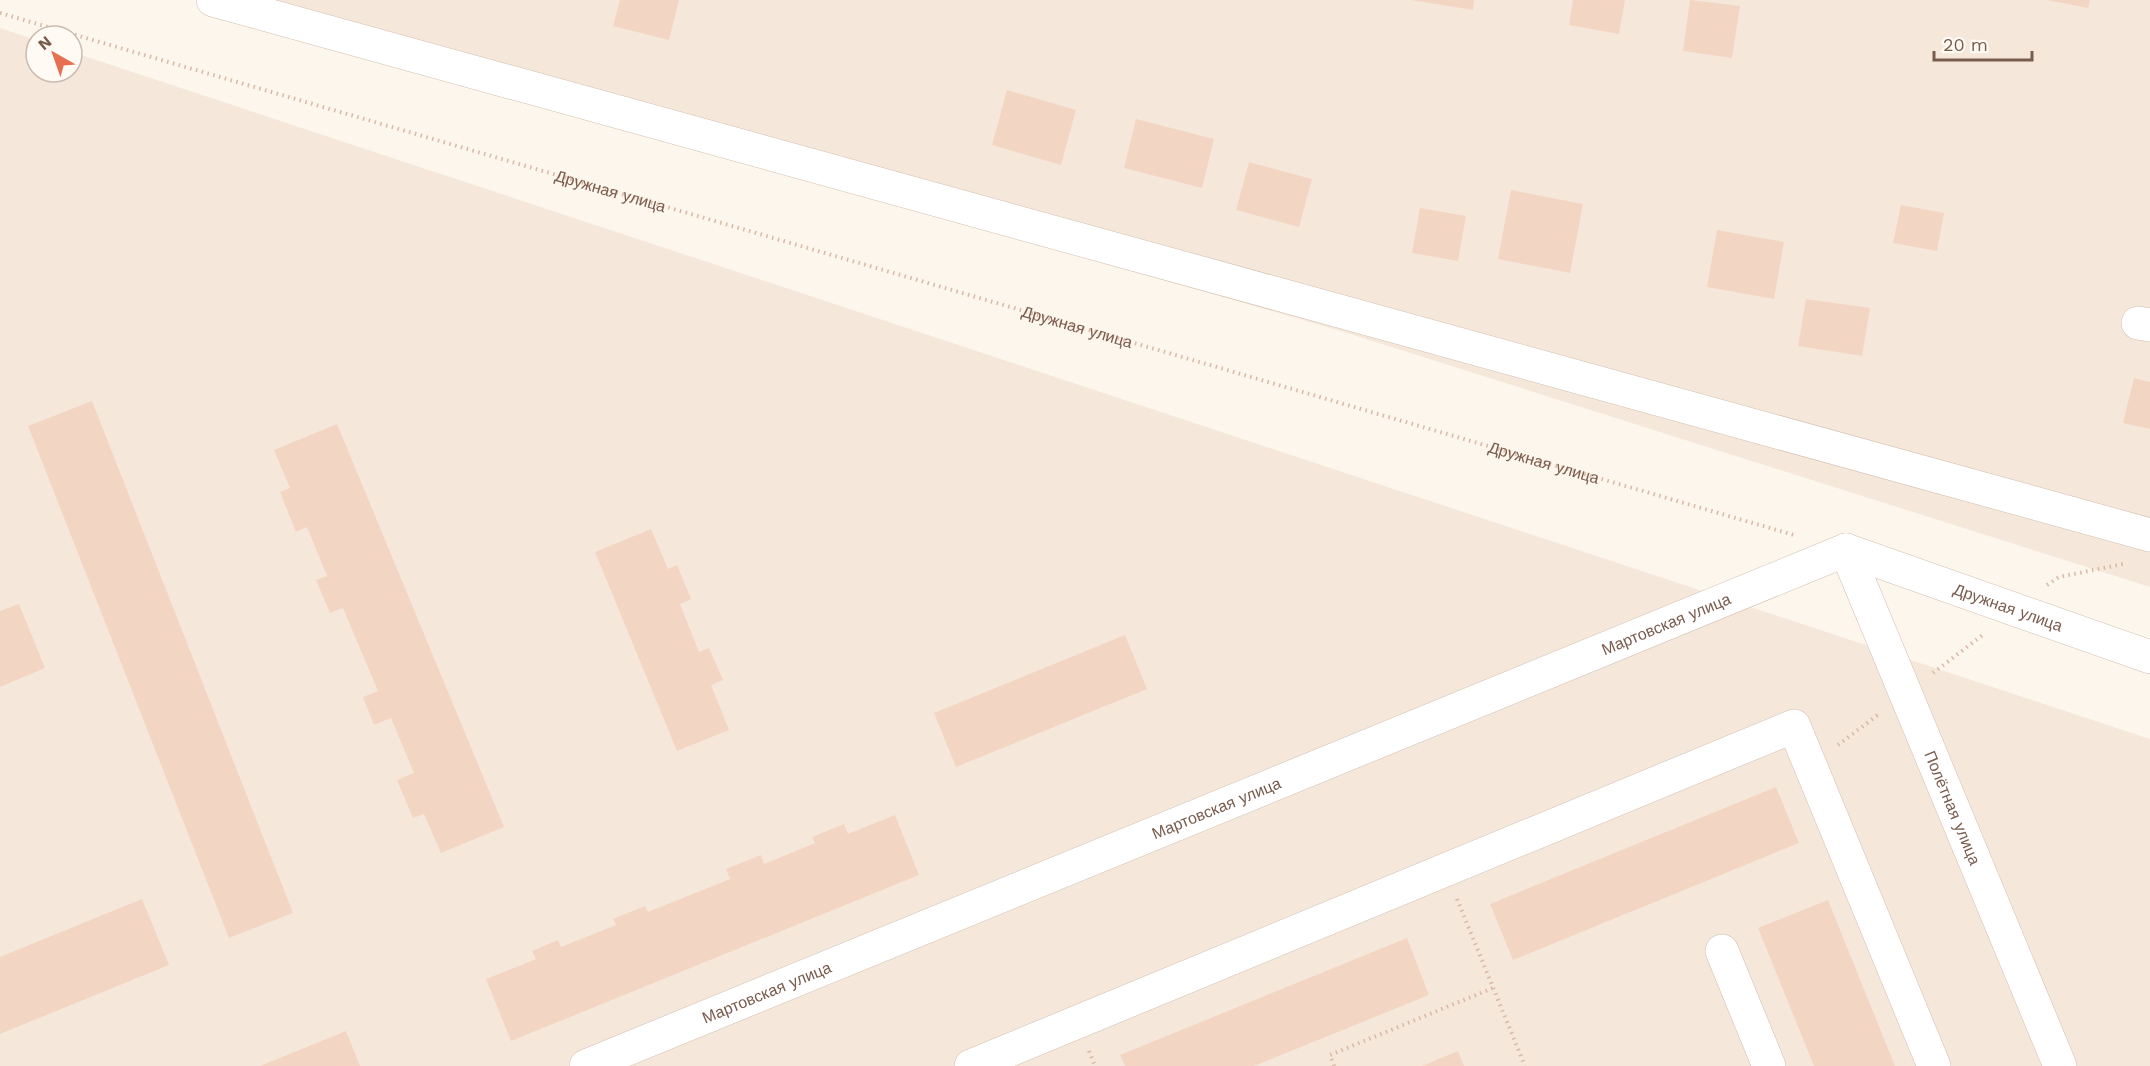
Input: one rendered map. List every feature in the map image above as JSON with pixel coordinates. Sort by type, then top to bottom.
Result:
[{"type":"street","points":[[213,0],[2140,546]]},
{"type":"street","name":"Дружная улица","points":[[1846,550],[2150,657]]},
{"type":"street","name":"Полётная улица","points":[[1846,550],[2061,1066]]},
{"type":"street","name":"Мартовская улица","points":[[586,1066],[1846,550]]},
{"type":"street","points":[[971,1066],[1794,726],[1934,1066]]},
{"type":"street","points":[[1722,951],[1769,1066]]},
{"type":"path","name":"Дружная улица","points":[[0,13],[1846,550]]},
{"type":"path","points":[[1811,766],[2059,577],[2124,564],[2140,546]]},
{"type":"path","points":[[1445,870],[1525,1066]]},
{"type":"path","points":[[1334,1066],[1330,1055],[1493,988]]},
{"type":"shaded area","points":[[206,0],[2150,0],[2150,587],[1347,333]]},
{"type":"shaded area","points":[[0,28],[24,36],[24,84],[84,84],[84,56],[2150,739],[2150,1066],[0,1066]]},
{"type":"building","points":[[620,0],[679,0],[669,40],[613,26]]},
{"type":"building","points":[[1411,0],[1474,0],[1473,10]]},
{"type":"building","points":[[1573,0],[1625,0],[1619,34],[1569,25]]},
{"type":"building","points":[[1690,0],[1740,6],[1732,58],[1683,51]]},
{"type":"building","points":[[2047,0],[2090,0],[2088,8]]},
{"type":"building","points":[[1007,90],[1076,110],[1061,165],[992,145]]},
{"type":"building","points":[[1136,119],[1214,139],[1202,188],[1124,168]]},
{"type":"building","points":[[1249,162],[1312,179],[1299,227],[1236,210]]},
{"type":"building","points":[[1511,190],[1583,204],[1570,273],[1498,259]]},
{"type":"building","points":[[1901,205],[1944,213],[1937,251],[1893,243]]},
{"type":"building","points":[[1420,208],[1466,216],[1458,261],[1412,253]]},
{"type":"building","points":[[1717,230],[1784,242],[1774,299],[1707,287]]},
{"type":"building","points":[[1806,299],[1870,308],[1862,356],[1798,346]]},
{"type":"building","points":[[2134,378],[2150,382],[2150,429],[2123,423]]},
{"type":"building","points":[[92,401],[293,913],[229,938],[28,426]]},
{"type":"building","points":[[337,424],[504,827],[441,853],[424,814],[413,818],[397,780],[414,773],[391,718],[374,725],[363,697],[378,691],[343,608],[330,613],[316,580],[327,576],[307,527],[296,532],[280,492],[290,488],[274,450]]},
{"type":"building","points":[[651,529],[668,569],[677,565],[691,599],[680,604],[699,652],[709,648],[723,680],[711,685],[729,730],[677,751],[595,552]]},
{"type":"building","points":[[19,604],[45,668],[0,687],[0,611]]},
{"type":"building","points":[[1125,635],[1147,689],[956,767],[934,713]]},
{"type":"building","points":[[1776,787],[1799,843],[1513,960],[1490,904]]},
{"type":"building","points":[[895,815],[919,875],[511,1041],[486,979],[536,959],[532,951],[558,940],[561,947],[616,925],[613,919],[645,906],[648,912],[730,879],[726,869],[761,855],[764,864],[815,843],[812,837],[844,824],[848,834]]},
{"type":"building","points":[[142,899],[169,965],[0,1034],[0,957]]},
{"type":"building","points":[[1828,900],[1895,1066],[1814,1066],[1758,928]]},
{"type":"building","points":[[1407,938],[1429,995],[1254,1066],[1125,1066],[1120,1055]]},
{"type":"building","points":[[346,1031],[360,1066],[260,1066]]},
{"type":"building","points":[[1458,1051],[1464,1066],[1422,1066]]}]
